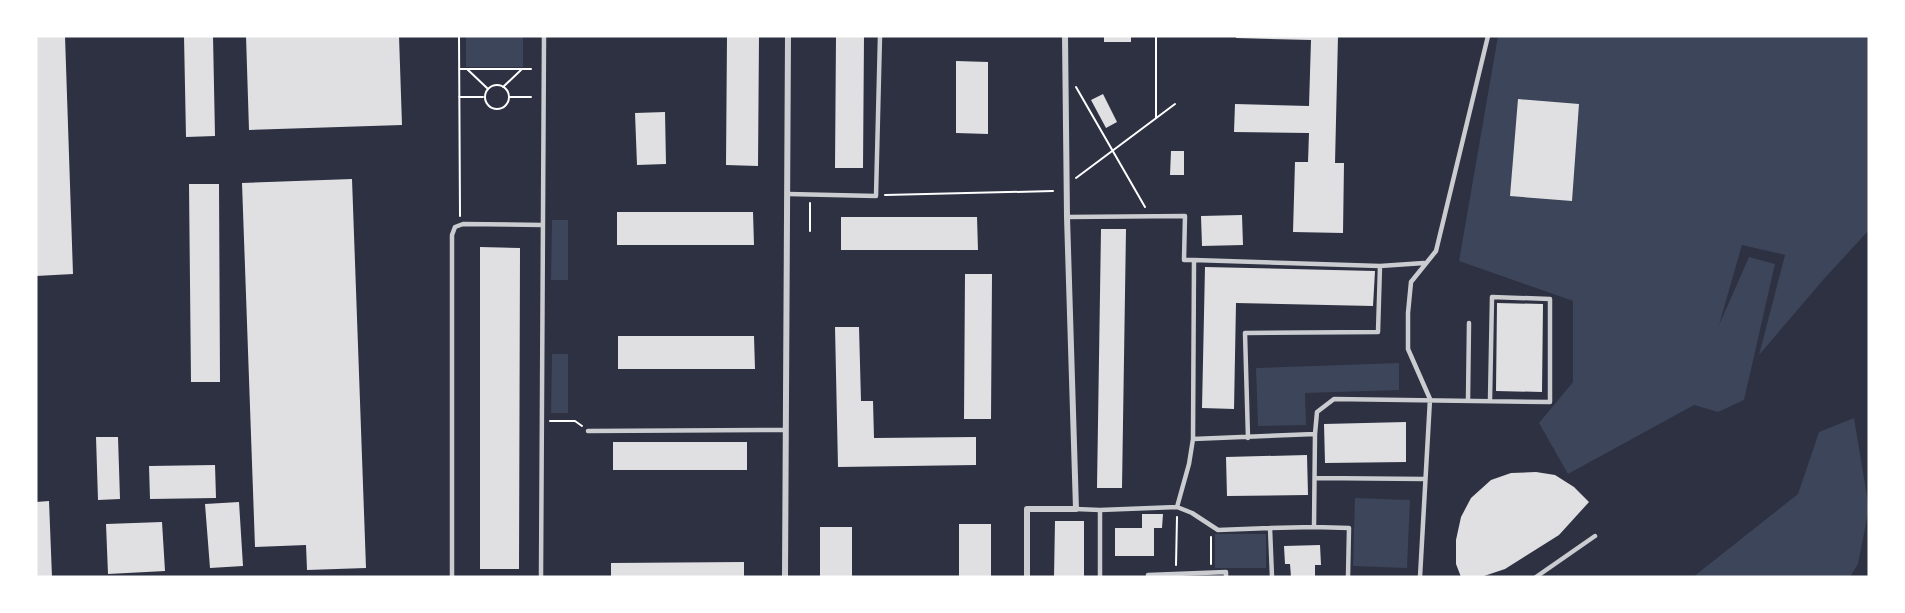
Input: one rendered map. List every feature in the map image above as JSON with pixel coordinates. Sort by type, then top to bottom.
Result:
[{"type":"street","points":[[784,577],[788,36]]},
{"type":"street","points":[[1027,577],[1026,509],[1076,509],[1067,217],[1065,36]]},
{"type":"lane","points":[[541,577],[544,36]]},
{"type":"lane","points":[[788,194],[876,196],[880,36]]},
{"type":"lane","points":[[1419,577],[1430,399],[1408,349],[1411,282],[1424,263],[1436,251],[1488,36]]},
{"type":"lane","points":[[1067,217],[1185,216],[1184,260],[1380,266],[1424,263]]},
{"type":"lane","points":[[452,577],[452,235],[455,227],[463,224],[543,225]]},
{"type":"lane","points":[[1177,507],[1189,464],[1193,439],[1194,260]]},
{"type":"lane","points":[[1248,438],[1245,333],[1378,332],[1380,266]]},
{"type":"lane","points":[[1314,527],[1317,412],[1334,399],[1550,402],[1550,298],[1492,297],[1490,400]]},
{"type":"lane","points":[[1468,400],[1469,323]]},
{"type":"lane","points":[[588,431],[786,430]]},
{"type":"lane","points":[[1193,439],[1315,434]]},
{"type":"lane","points":[[1316,478],[1425,479]]},
{"type":"lane","points":[[1076,509],[1177,507],[1192,513],[1218,530],[1349,528],[1348,577]]},
{"type":"lane","points":[[1100,510],[1100,577]]},
{"type":"lane","points":[[1270,528],[1272,577]]},
{"type":"lane","points":[[1536,577],[1595,536]]},
{"type":"lane","points":[[1148,577],[1148,575],[1226,572],[1226,577]]},
{"type":"path","points":[[459,36],[460,225]]},
{"type":"path","points":[[1156,36],[1156,118]]},
{"type":"path","points":[[459,69],[531,69]]},
{"type":"path","points":[[467,69],[488,88]]},
{"type":"path","points":[[503,87],[522,69]]},
{"type":"path","points":[[1065,69],[1150,216]]},
{"type":"path","points":[[496,85],[503,87],[509,97],[505,106],[496,109],[488,105],[484,97],[488,88],[496,85]]},
{"type":"path","points":[[459,97],[484,97]]},
{"type":"path","points":[[509,97],[531,97]]},
{"type":"path","points":[[1075,178],[1175,104]]},
{"type":"path","points":[[876,196],[1053,191]]},
{"type":"path","points":[[810,231],[811,194]]},
{"type":"path","points":[[542,420],[575,421]]},
{"type":"path","points":[[1176,574],[1177,507]]},
{"type":"path","points":[[1210,573],[1211,525]]},
{"type":"shaded area","points":[[466,36],[523,36],[523,67],[466,67]]},
{"type":"shaded area","points":[[1498,36],[1869,36],[1869,230],[1759,355],[1785,255],[1742,245],[1719,325],[1749,257],[1775,264],[1744,400],[1718,412],[1694,405],[1568,474],[1539,423],[1573,382],[1573,301],[1459,261]]},
{"type":"shaded area","points":[[552,220],[568,220],[568,280],[551,280]]},
{"type":"shaded area","points":[[552,354],[568,354],[568,413],[551,413]]},
{"type":"shaded area","points":[[1399,363],[1399,390],[1305,393],[1306,425],[1258,426],[1256,368]]},
{"type":"shaded area","points":[[1854,418],[1869,508],[1858,564],[1850,577],[1693,577],[1798,494],[1819,432]]},
{"type":"shaded area","points":[[1355,498],[1410,500],[1407,568],[1353,566]]},
{"type":"shaded area","points":[[1215,534],[1266,534],[1266,568],[1215,568]]},
{"type":"building","points":[[36,36],[65,36],[73,274],[36,276]]},
{"type":"building","points":[[184,36],[213,36],[215,136],[186,137]]},
{"type":"building","points":[[246,36],[399,36],[402,125],[249,130]]},
{"type":"building","points":[[727,36],[759,36],[758,166],[726,165]]},
{"type":"building","points":[[836,36],[864,36],[863,168],[835,168]]},
{"type":"building","points":[[1104,36],[1131,36],[1131,42],[1104,42]]},
{"type":"building","points":[[1236,36],[1338,36],[1335,163],[1344,163],[1343,233],[1293,232],[1295,162],[1308,162],[1309,133],[1234,132],[1235,104],[1309,106],[1311,40],[1236,38]]},
{"type":"building","points":[[956,61],[988,62],[988,134],[956,133]]},
{"type":"building","points":[[1103,94],[1117,122],[1106,128],[1091,100]]},
{"type":"building","points":[[1518,99],[1579,104],[1572,201],[1510,196]]},
{"type":"building","points":[[665,112],[666,164],[637,165],[635,113]]},
{"type":"building","points":[[1171,151],[1184,151],[1184,175],[1170,175]]},
{"type":"building","points":[[352,179],[366,568],[307,570],[306,545],[255,547],[242,183]]},
{"type":"building","points":[[189,184],[219,184],[220,382],[191,382]]},
{"type":"building","points":[[617,212],[753,212],[754,245],[617,245]]},
{"type":"building","points":[[1242,215],[1243,245],[1202,246],[1201,216]]},
{"type":"building","points":[[841,217],[977,217],[978,250],[841,250]]},
{"type":"building","points":[[1101,229],[1126,229],[1122,488],[1097,488]]},
{"type":"building","points":[[480,247],[520,248],[519,569],[480,569]]},
{"type":"building","points":[[1205,267],[1375,271],[1373,306],[1236,303],[1234,409],[1202,408]]},
{"type":"building","points":[[965,274],[992,274],[991,419],[964,419]]},
{"type":"building","points":[[1497,303],[1543,304],[1542,392],[1496,391]]},
{"type":"building","points":[[835,327],[859,327],[861,401],[873,401],[874,438],[976,437],[976,465],[838,467]]},
{"type":"building","points":[[618,336],[754,336],[755,369],[618,369]]},
{"type":"building","points":[[1406,422],[1406,462],[1325,463],[1324,424]]},
{"type":"building","points":[[96,437],[118,437],[120,499],[98,500]]},
{"type":"building","points":[[613,442],[747,442],[747,470],[613,470]]},
{"type":"building","points":[[1307,455],[1308,495],[1227,496],[1226,457]]},
{"type":"building","points":[[215,465],[216,498],[150,499],[149,466]]},
{"type":"building","points":[[1536,472],[1555,475],[1574,487],[1589,502],[1559,535],[1505,569],[1481,577],[1461,577],[1456,564],[1456,540],[1461,517],[1471,498],[1491,480],[1511,473]]},
{"type":"building","points":[[49,501],[52,577],[36,577],[36,502]]},
{"type":"building","points":[[239,502],[243,566],[210,568],[205,504]]},
{"type":"building","points":[[1142,514],[1163,514],[1162,528],[1154,528],[1154,556],[1115,556],[1115,528],[1142,528]]},
{"type":"building","points":[[1055,521],[1084,521],[1084,577],[1054,577]]},
{"type":"building","points":[[162,522],[165,571],[108,574],[106,524]]},
{"type":"building","points":[[959,524],[991,524],[991,577],[959,577]]},
{"type":"building","points":[[820,527],[852,527],[852,577],[820,577]]},
{"type":"building","points":[[1320,545],[1321,565],[1315,565],[1315,577],[1291,577],[1290,564],[1285,564],[1284,546]]},
{"type":"building","points":[[744,562],[744,577],[611,577],[611,563]]}]
